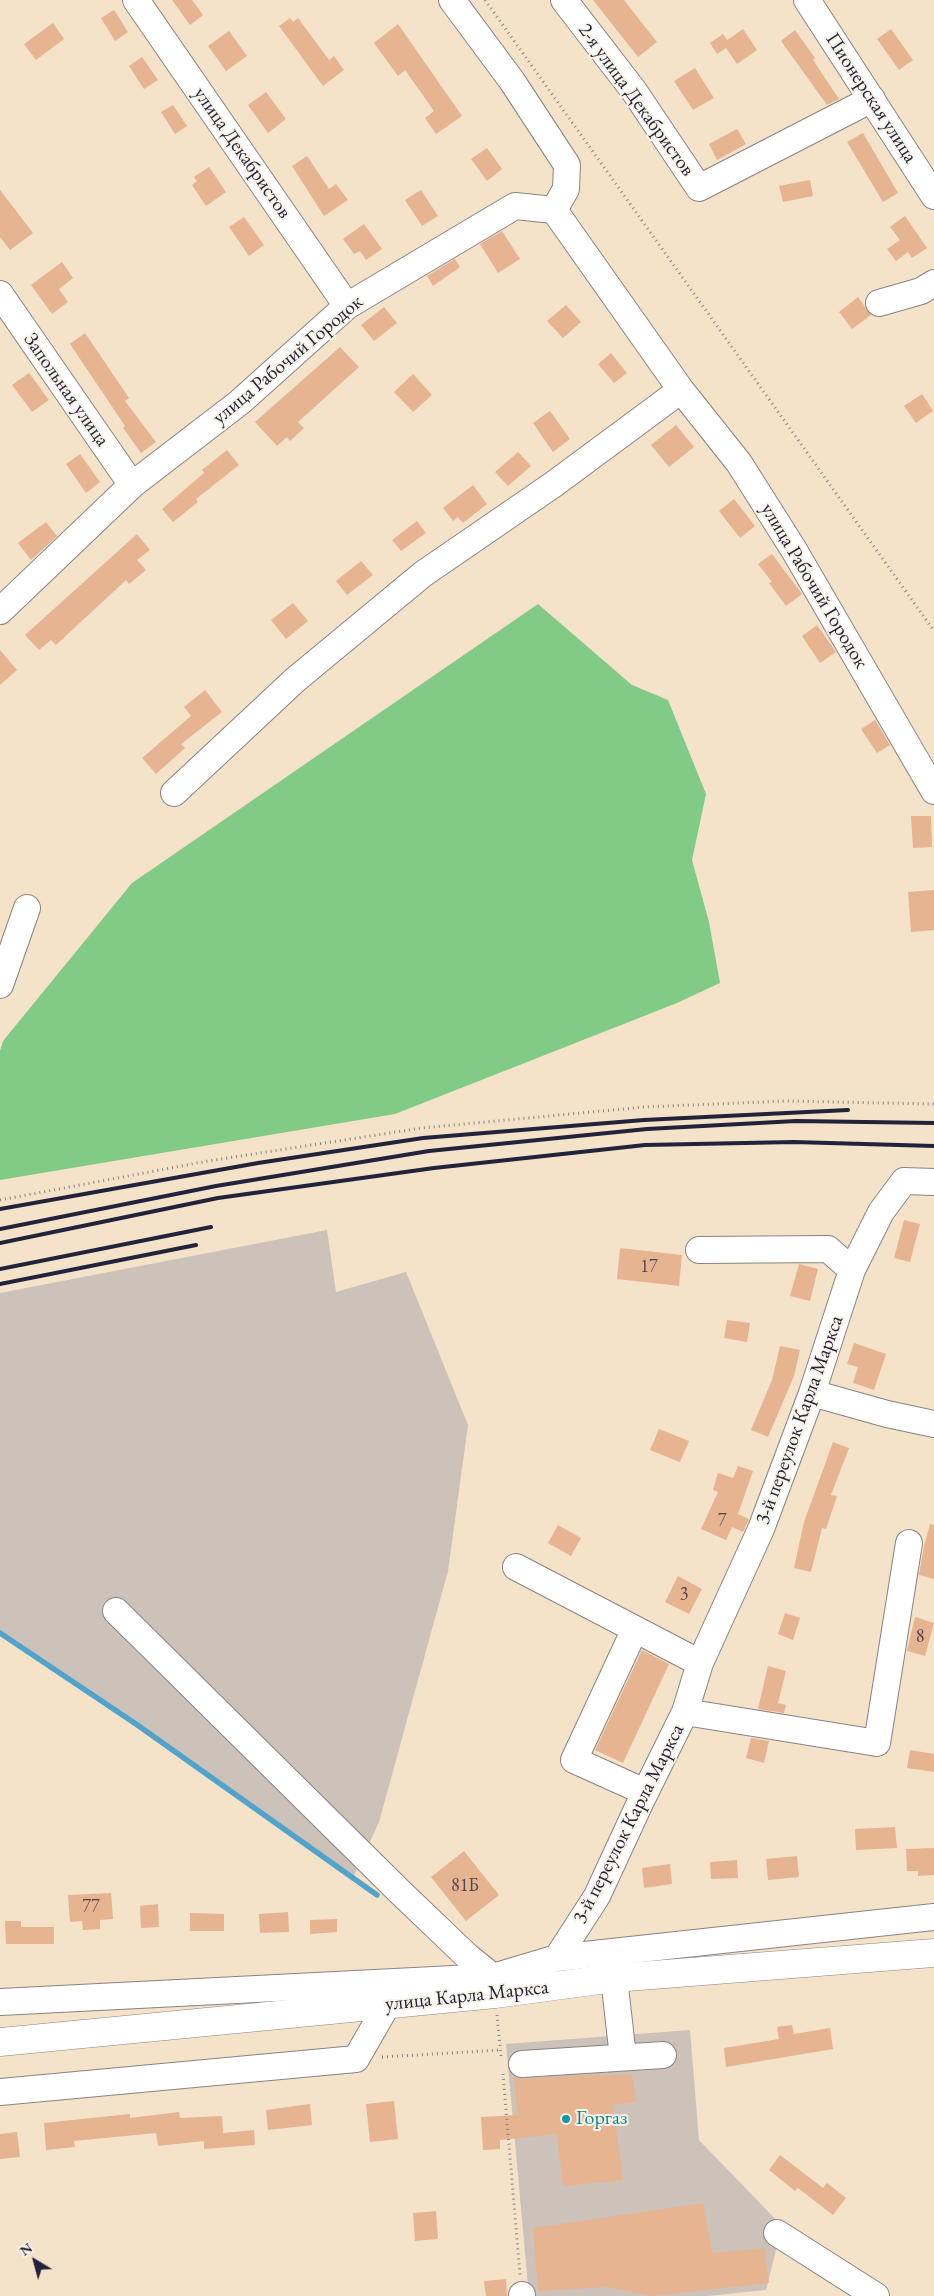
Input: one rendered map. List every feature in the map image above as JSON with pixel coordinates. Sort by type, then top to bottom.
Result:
[{"type":"main road","name":"улица Карла Маркса","points":[[0,2042],[387,2005],[494,1986],[934,1953]]},
{"type":"street","name":"улица Декабристов","points":[[136,0],[347,306]]},
{"type":"street","points":[[452,0],[512,81],[567,165],[566,189],[554,210]]},
{"type":"street","name":"2-я улица Декабристов","points":[[564,0],[634,90],[699,188],[872,99]]},
{"type":"street","name":"Пионерская улица","points":[[807,0],[934,196]]},
{"type":"street","name":"улица Рабочий Городок","points":[[0,612],[132,485],[240,402],[347,306],[515,206],[554,210],[681,390],[739,463],[794,550],[934,791]]},
{"type":"street","points":[[879,303],[921,291],[934,283]]},
{"type":"street","name":"Запольная улица","points":[[0,294],[132,485]]},
{"type":"street","points":[[174,793],[295,680],[423,574],[554,484],[681,390]]},
{"type":"street","points":[[0,985],[27,908]]},
{"type":"street","name":"3-й переулок Карла Маркса","points":[[558,1958],[597,1896],[645,1792],[685,1712],[700,1663],[761,1529],[812,1393],[852,1270],[881,1212],[904,1181],[934,1182]]},
{"type":"street","points":[[699,1250],[828,1249],[852,1270]]},
{"type":"street","points":[[812,1393],[887,1414],[934,1424]]},
{"type":"street","points":[[685,1712],[877,1743],[909,1543]]},
{"type":"street","points":[[516,1567],[700,1663]]},
{"type":"street","points":[[116,1611],[467,1956],[494,1986]]},
{"type":"street","points":[[635,1629],[574,1760],[645,1792]]},
{"type":"street","points":[[0,2002],[494,1986],[558,1958],[934,1917]]},
{"type":"street","points":[[614,1978],[623,2056]]},
{"type":"street","points":[[0,2092],[356,2059],[387,2005]]},
{"type":"street","points":[[507,2060],[663,2055]]},
{"type":"street","points":[[777,2233],[876,2296]]},
{"type":"path","points":[[485,0],[934,632]]},
{"type":"path","points":[[0,1200],[208,1161],[432,1127],[644,1107],[786,1101],[934,1104]]},
{"type":"path","points":[[494,1986],[507,2060],[522,2296]]},
{"type":"path","points":[[356,2059],[507,2060]]},
{"type":"shaded area","points":[[327,1230],[336,1292],[406,1272],[468,1425],[448,1571],[379,1822],[353,1878],[0,1633],[0,1293]]},
{"type":"shaded area","points":[[690,2030],[699,2140],[782,2226],[766,2290],[707,2296],[529,2296],[506,2044]]},
{"type":"green space","points":[[538,604],[632,685],[668,700],[706,794],[692,860],[709,922],[720,983],[677,1003],[395,1114],[0,1180],[0,1051],[3,1041],[132,883]]},
{"type":"building","points":[[172,0],[192,0],[203,15],[190,25]]},
{"type":"building","points":[[593,0],[624,0],[657,42],[638,57]]},
{"type":"building","points":[[114,10],[128,32],[115,41],[101,18]]},
{"type":"building","points":[[290,18],[293,22],[298,18],[329,60],[334,56],[344,70],[323,86],[279,26]]},
{"type":"building","points":[[53,23],[64,39],[36,60],[24,44]]},
{"type":"building","points":[[398,24],[462,116],[436,134],[425,118],[434,111],[405,70],[398,76],[374,43]]},
{"type":"building","points":[[743,29],[757,50],[737,64],[726,48],[717,54],[710,43],[723,34],[727,40]]},
{"type":"building","points":[[891,29],[913,60],[899,70],[877,39]]},
{"type":"building","points":[[795,30],[815,58],[813,60],[839,99],[827,105],[781,41]]},
{"type":"building","points":[[229,31],[247,56],[226,71],[208,46]]},
{"type":"building","points":[[142,57],[158,80],[144,89],[129,66]]},
{"type":"building","points":[[695,68],[714,98],[693,110],[674,81]]},
{"type":"building","points":[[266,92],[286,119],[268,133],[248,105]]},
{"type":"building","points":[[173,105],[187,126],[175,134],[161,112]]},
{"type":"building","points":[[737,129],[746,144],[717,160],[709,144]]},
{"type":"building","points":[[863,133],[898,193],[883,202],[847,142]]},
{"type":"building","points":[[487,148],[502,169],[487,181],[471,159]]},
{"type":"building","points":[[307,156],[329,189],[336,184],[348,200],[324,216],[292,166]]},
{"type":"building","points":[[209,167],[226,192],[206,206],[192,185],[197,181],[194,177]]},
{"type":"building","points":[[810,180],[813,196],[783,202],[779,186]]},
{"type":"building","points":[[0,190],[33,233],[10,250],[0,237]]},
{"type":"building","points":[[421,190],[438,216],[422,226],[405,200]]},
{"type":"building","points":[[905,216],[927,248],[912,258],[908,252],[896,261],[887,249],[900,240],[890,227]]},
{"type":"building","points":[[244,217],[264,245],[249,256],[229,227]]},
{"type":"building","points":[[364,224],[382,249],[366,260],[360,251],[354,254],[343,239]]},
{"type":"building","points":[[502,231],[520,259],[498,273],[480,244]]},
{"type":"building","points":[[455,259],[460,267],[433,286],[427,276]]},
{"type":"building","points":[[62,262],[73,278],[59,289],[68,302],[52,314],[31,285]]},
{"type":"building","points":[[858,297],[871,315],[852,329],[839,312]]},
{"type":"building","points":[[566,305],[581,322],[563,338],[547,321]]},
{"type":"building","points":[[384,307],[397,323],[374,341],[361,325]]},
{"type":"building","points":[[85,333],[129,398],[125,401],[156,442],[141,453],[70,344]]},
{"type":"building","points":[[340,347],[359,367],[298,422],[304,428],[290,441],[287,437],[277,446],[255,422]]},
{"type":"building","points":[[611,353],[627,373],[614,383],[598,364]]},
{"type":"building","points":[[29,373],[49,400],[32,412],[12,385]]},
{"type":"building","points":[[413,374],[432,395],[413,412],[394,392]]},
{"type":"building","points":[[922,394],[933,411],[916,423],[904,406]]},
{"type":"building","points":[[550,411],[570,439],[553,452],[533,423]]},
{"type":"building","points":[[676,425],[694,447],[669,467],[651,445]]},
{"type":"building","points":[[227,450],[239,465],[196,499],[198,502],[173,522],[162,509],[204,473],[202,470]]},
{"type":"building","points":[[518,452],[531,466],[508,486],[495,472]]},
{"type":"building","points":[[80,454],[100,482],[86,493],[66,464]]},
{"type":"building","points":[[473,485],[487,504],[463,523],[458,517],[453,521],[443,508]]},
{"type":"building","points":[[734,499],[755,526],[740,538],[719,511]]},
{"type":"building","points":[[417,521],[426,533],[401,551],[392,540]]},
{"type":"building","points":[[46,522],[57,536],[31,560],[18,543]]},
{"type":"building","points":[[137,534],[150,550],[137,560],[146,570],[129,584],[126,580],[56,645],[51,640],[39,650],[25,635]]},
{"type":"building","points":[[772,554],[802,594],[786,606],[769,583],[772,582],[758,564]]},
{"type":"building","points":[[361,561],[373,575],[347,595],[336,581]]},
{"type":"building","points":[[293,603],[308,621],[286,639],[271,620]]},
{"type":"building","points":[[817,625],[836,652],[820,663],[802,636]]},
{"type":"building","points":[[0,650],[17,670],[0,685]]},
{"type":"building","points":[[205,690],[222,712],[181,744],[185,748],[156,774],[142,758],[191,716],[184,707]]},
{"type":"building","points":[[875,720],[890,745],[877,753],[861,729]]},
{"type":"building","points":[[911,816],[931,816],[932,847],[913,848]]},
{"type":"building","points":[[934,890],[934,930],[911,932],[908,892]]},
{"type":"building","points":[[904,1220],[920,1224],[910,1262],[894,1258]]},
{"type":"building","points":[[620,1248],[682,1255],[679,1286],[617,1279]]},
{"type":"building","points":[[799,1264],[818,1269],[810,1301],[790,1296]]},
{"type":"building","points":[[727,1320],[750,1323],[747,1342],[724,1338]]},
{"type":"building","points":[[854,1343],[886,1354],[874,1390],[853,1383],[858,1367],[847,1364]]},
{"type":"building","points":[[780,1346],[800,1350],[794,1376],[768,1437],[751,1430],[772,1380]]},
{"type":"building","points":[[659,1429],[689,1441],[680,1462],[650,1450]]},
{"type":"building","points":[[833,1442],[849,1448],[831,1495],[837,1496],[826,1529],[822,1528],[811,1572],[794,1568],[804,1522]]},
{"type":"building","points":[[738,1466],[753,1471],[738,1514],[749,1519],[743,1532],[732,1527],[726,1540],[701,1529],[718,1492],[713,1490],[718,1473],[733,1478]]},
{"type":"building","points":[[930,1524],[934,1525],[934,1579],[919,1575]]},
{"type":"building","points":[[558,1525],[581,1538],[571,1556],[548,1543]]},
{"type":"building","points":[[678,1576],[702,1589],[689,1614],[665,1602]]},
{"type":"building","points":[[785,1613],[800,1618],[793,1640],[778,1634]]},
{"type":"building","points":[[915,1617],[934,1623],[925,1656],[907,1651]]},
{"type":"building","points":[[642,1650],[669,1664],[623,1763],[595,1750]]},
{"type":"building","points":[[768,1666],[786,1671],[778,1703],[786,1705],[784,1713],[758,1709]]},
{"type":"building","points":[[751,1738],[769,1741],[764,1763],[746,1758]]},
{"type":"building","points":[[910,1750],[934,1754],[934,1772],[907,1768]]},
{"type":"building","points":[[895,1827],[897,1848],[856,1850],[855,1829]]},
{"type":"building","points":[[934,1848],[934,1875],[918,1876],[918,1871],[907,1871],[906,1849]]},
{"type":"building","points":[[464,1851],[499,1895],[466,1921],[431,1877]]},
{"type":"building","points":[[797,1856],[799,1877],[768,1880],[766,1859]]},
{"type":"building","points":[[737,1860],[738,1878],[711,1879],[710,1862]]},
{"type":"building","points":[[670,1864],[672,1884],[644,1888],[642,1868]]},
{"type":"building","points":[[111,1893],[113,1919],[100,1920],[100,1929],[83,1930],[82,1921],[70,1922],[68,1895]]},
{"type":"building","points":[[158,1904],[159,1927],[141,1928],[140,1906]]},
{"type":"building","points":[[288,1912],[289,1932],[260,1933],[259,1914]]},
{"type":"building","points":[[190,1913],[224,1914],[224,1931],[190,1931]]},
{"type":"building","points":[[337,1919],[337,1932],[310,1934],[310,1920]]},
{"type":"building","points":[[5,1921],[21,1921],[21,1927],[54,1927],[54,1944],[6,1944]]},
{"type":"building","points":[[792,2025],[794,2034],[830,2028],[833,2049],[726,2067],[724,2048],[779,2039],[777,2027]]},
{"type":"building","name":"Горгаз","points":[[600,2074],[600,2076],[632,2074],[636,2102],[613,2105],[623,2180],[563,2186],[557,2134],[500,2140],[500,2149],[483,2150],[481,2117],[518,2115],[514,2076],[523,2079]]},
{"type":"building","points":[[394,2101],[398,2139],[370,2142],[366,2104]]},
{"type":"building","points":[[310,2104],[312,2125],[268,2130],[266,2110]]},
{"type":"building","points":[[179,2112],[180,2118],[222,2116],[223,2133],[254,2130],[255,2145],[204,2149],[204,2141],[158,2146],[156,2133],[74,2141],[75,2147],[46,2150],[44,2123],[130,2114],[130,2118]]},
{"type":"building","points":[[17,2132],[20,2157],[0,2159],[0,2134]]},
{"type":"building","points":[[780,2155],[823,2188],[827,2183],[846,2198],[833,2215],[798,2188],[795,2191],[769,2170]]},
{"type":"building","points":[[703,2203],[712,2253],[764,2248],[769,2283],[651,2296],[609,2287],[538,2291],[533,2228]]},
{"type":"building","points":[[436,2211],[438,2239],[415,2241],[413,2213]]},
{"type":"building","points":[[506,2279],[507,2296],[486,2296],[484,2281]]},
{"type":"waterway","points":[[0,1633],[136,1724],[377,1895]]},
{"type":"railway","points":[[0,1209],[258,1163],[423,1138],[644,1120],[848,1110]]},
{"type":"railway","points":[[0,1229],[216,1186],[429,1151],[647,1129],[796,1121],[934,1123]]},
{"type":"railway","points":[[0,1243],[218,1198],[434,1168],[645,1145],[794,1142],[934,1146]]},
{"type":"railway","points":[[0,1269],[211,1227]]},
{"type":"railway","points":[[0,1284],[196,1245]]},
{"type":"place","name":"Горгаз","points":[[566,2119]]}]
